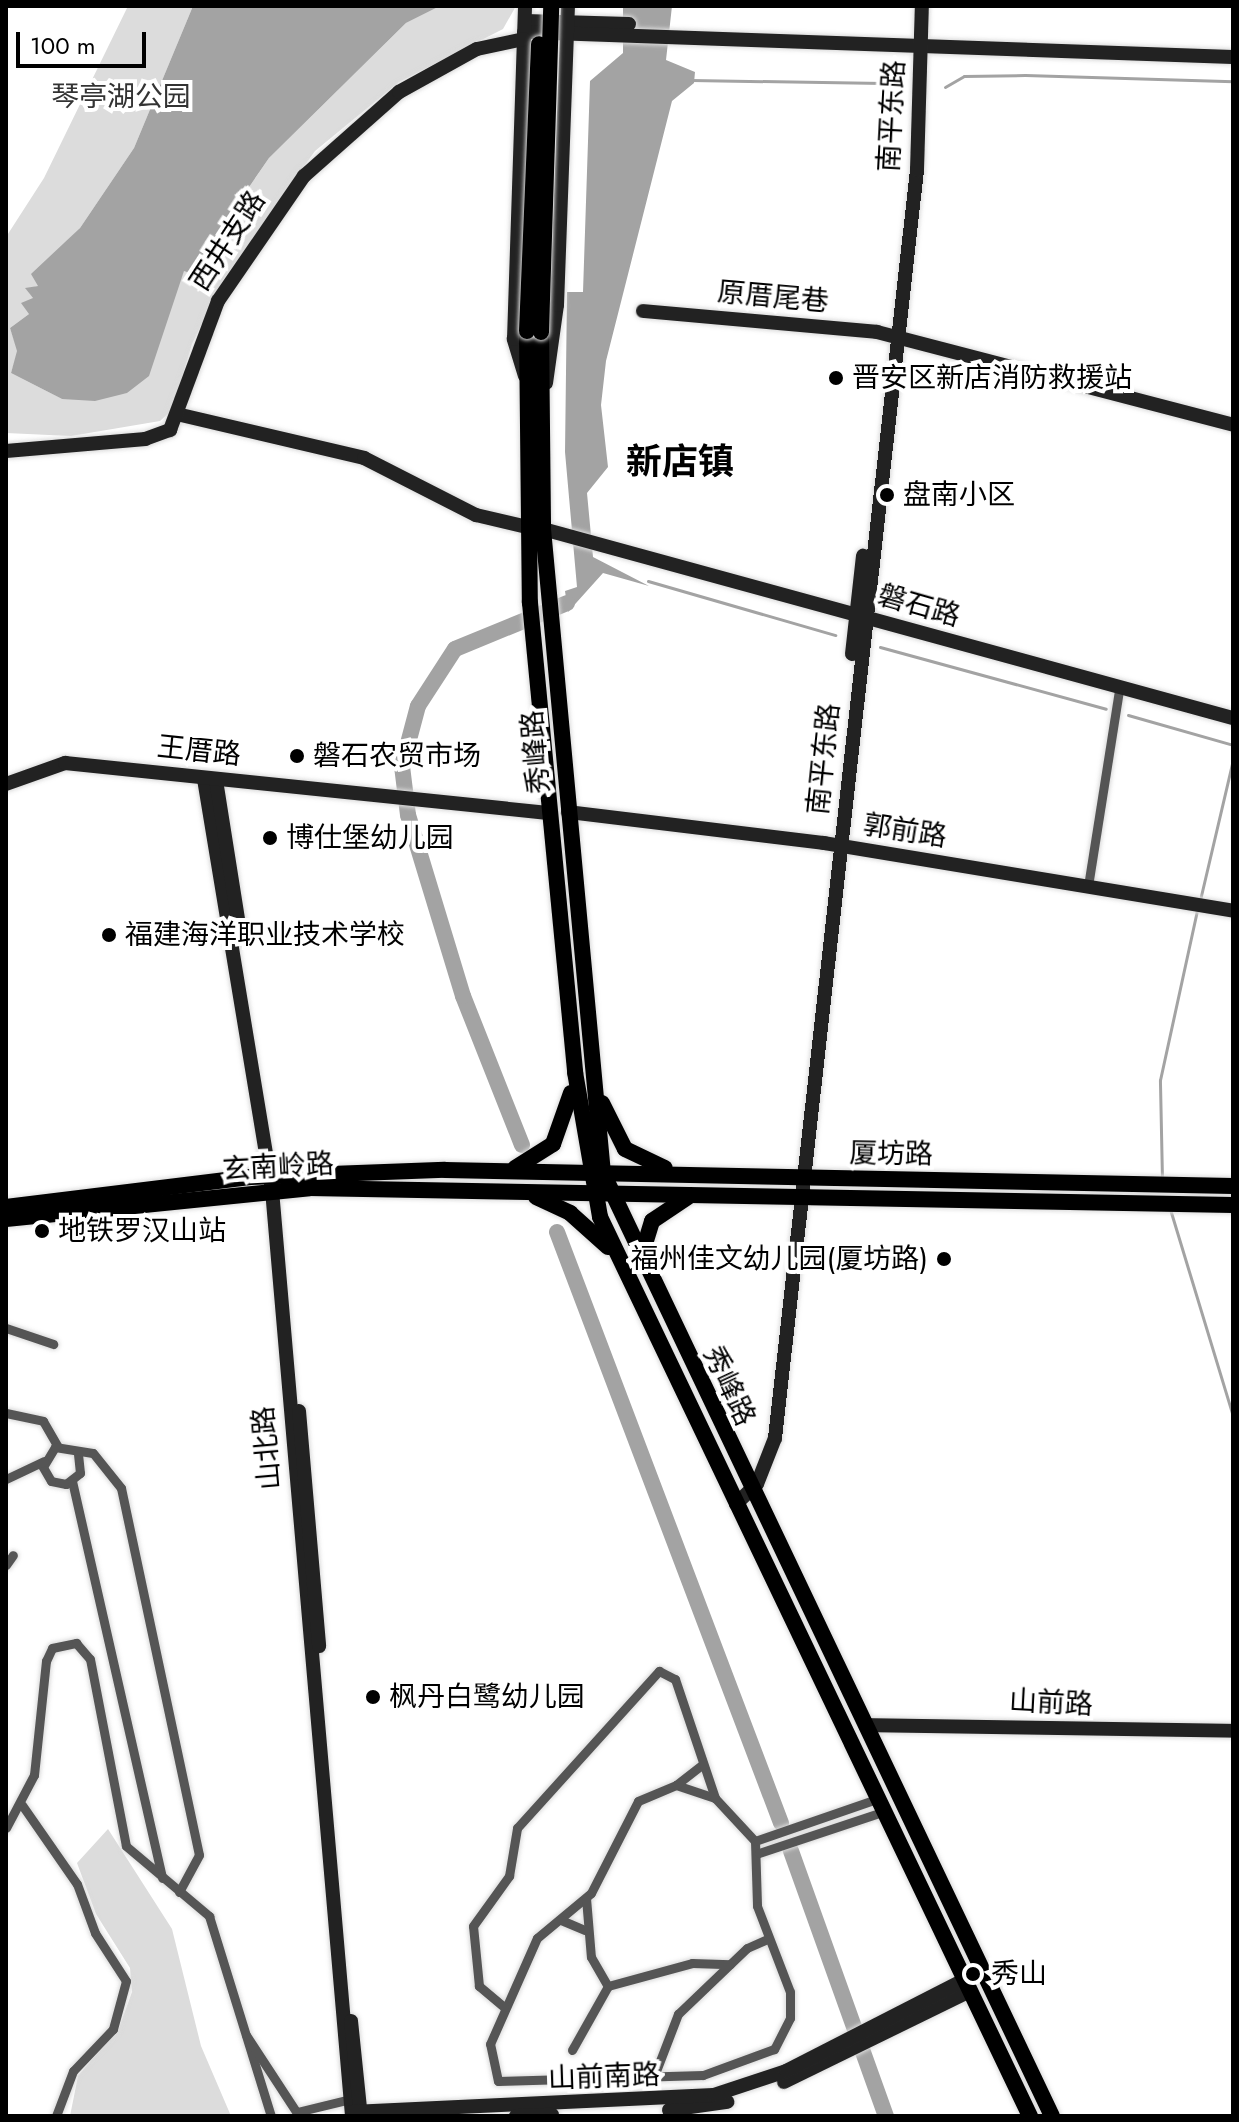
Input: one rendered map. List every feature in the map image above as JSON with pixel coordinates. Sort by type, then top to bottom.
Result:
[{"type":"main road","points":[[541,6],[534,332],[542,407]]},
{"type":"main road","points":[[526,380],[534,332],[551,6]]},
{"type":"main road","points":[[535,528],[542,407],[557,305],[568,6]]},
{"type":"main road","name":"南平东路","points":[[913,6],[917,40]]},
{"type":"main road","name":"南平东路","points":[[734,1500],[748,1490],[775,1438],[798,1186],[894,336],[922,6]]},
{"type":"main road","points":[[524,24],[514,339],[526,380],[535,528]]},
{"type":"main road","name":"西井支路","points":[[181,415],[218,301],[304,176],[399,92],[524,24],[917,40]]},
{"type":"main road","points":[[917,40],[1233,47]]},
{"type":"main road","points":[[917,40],[1233,57]]},
{"type":"main road","points":[[520,130],[542,106],[554,108],[565,125]]},
{"type":"main road","name":"原厝尾巷","points":[[643,311],[894,336],[1233,425]]},
{"type":"main road","points":[[6,451],[153,438],[181,415],[364,458],[476,515],[535,528]]},
{"type":"main road","name":"磐石路","points":[[535,528],[861,616],[1119,691],[1233,718]]},
{"type":"main road","name":"秀峰路","points":[[535,528],[551,624],[596,1173]]},
{"type":"main road","name":"秀峰路","points":[[535,528],[530,603],[575,1072],[611,1249],[882,1804],[1030,2116]]},
{"type":"main road","name":"王厝路","points":[[6,784],[59,763],[550,813]]},
{"type":"main road","name":"山北路","points":[[210,779],[276,1182],[355,2109]]},
{"type":"main road","name":"郭前路","points":[[568,812],[836,845],[1233,911]]},
{"type":"main road","points":[[589,1062],[608,1123],[625,1149],[693,1175]]},
{"type":"main road","points":[[499,1173],[541,1156],[565,1123],[575,1072]]},
{"type":"main road","name":"玄南岭路","points":[[6,1207],[276,1182],[548,1173]]},
{"type":"main road","name":"厦坊路","points":[[548,1173],[693,1175],[798,1186],[1233,1205]]},
{"type":"main road","name":"玄南岭路","points":[[6,1219],[276,1182],[531,1195],[555,1199]]},
{"type":"main road","name":"厦坊路","points":[[555,1199],[601,1191],[696,1194],[798,1186],[1233,1186]]},
{"type":"main road","name":"秀峰路","points":[[601,1191],[656,1292],[748,1490],[866,1725],[1052,2116]]},
{"type":"main road","points":[[656,1292],[645,1253],[648,1228],[664,1208],[696,1194]]},
{"type":"main road","points":[[555,1199],[611,1249]]},
{"type":"main road","name":"山前路","points":[[866,1725],[1233,1731]]},
{"type":"main road","points":[[847,2046],[967,1985]]},
{"type":"main road","name":"山前南路","points":[[355,2109],[696,2098],[772,2078],[847,2046]]},
{"type":"main road","name":"山前南路","points":[[516,2116],[704,2107],[847,2046]]},
{"type":"street","points":[[1088,886],[1119,691]]},
{"type":"street","points":[[6,1328],[53,1344]]},
{"type":"street","points":[[6,1413],[43,1421],[58,1447],[78,1454],[100,1456],[121,1488],[146,1590],[199,1855],[179,1892]]},
{"type":"street","points":[[6,1479],[44,1461],[58,1447]]},
{"type":"street","points":[[44,1461],[51,1481],[72,1481],[80,1473],[78,1454]]},
{"type":"street","points":[[72,1481],[162,1878]]},
{"type":"street","points":[[6,1565],[13,1555]]},
{"type":"street","points":[[6,1828],[22,1805],[39,1753],[46,1661],[52,1648],[76,1643],[90,1659],[126,1846],[209,1916],[271,2116]]},
{"type":"street","points":[[504,2007],[479,1986],[473,1926],[509,1876],[527,1812],[666,1669],[715,1798],[755,1841],[759,1853],[757,1906],[767,1939],[790,1992],[790,2018],[774,2049],[703,2075],[653,2079],[498,2081],[488,2055],[504,2007],[537,1938],[586,1898],[617,1851],[638,1801],[676,1785],[702,1765]]},
{"type":"street","points":[[676,1785],[715,1798]]},
{"type":"street","points":[[755,1841],[882,1804]]},
{"type":"street","points":[[759,1853],[882,1804]]},
{"type":"street","points":[[22,1805],[77,1884],[95,1933],[126,1981],[113,2029],[73,2071],[56,2116]]},
{"type":"street","points":[[586,1898],[585,1930],[608,1986]]},
{"type":"street","points":[[561,1920],[585,1930]]},
{"type":"street","points":[[653,2079],[678,2014],[730,1964],[767,1939]]},
{"type":"street","points":[[572,2050],[608,1986],[692,1963],[730,1964]]},
{"type":"street","points":[[242,2030],[298,2114],[355,2109]]},
{"type":"green space","name":"琴亭湖公园","points":[[128,6],[193,6],[134,148],[80,228],[46,263],[38,286],[26,289],[34,299],[29,314],[10,328],[18,351],[11,373],[62,399],[127,393],[155,350],[184,270],[191,272],[269,158],[406,23],[440,6],[516,6],[503,29],[399,82],[315,151],[223,280],[192,344],[172,410],[160,421],[71,436],[6,433],[6,237],[44,178]]},
{"type":"green space","points":[[108,1829],[172,1929],[201,2046],[231,2116],[70,2116],[78,2076],[119,2028],[132,1992],[130,1968],[96,1914],[77,1863]]},
{"type":"shaded area","points":[[193,6],[440,6],[406,23],[269,158],[190,273],[184,271],[149,376],[127,393],[95,401],[62,399],[11,373],[17,351],[10,328],[29,314],[21,303],[33,298],[25,288],[38,286],[31,274],[80,228],[134,148]]},
{"type":"shaded area","points":[[623,6],[672,6],[666,60],[695,72],[694,83],[672,101],[606,361],[601,405],[608,467],[587,493],[593,557],[649,586],[603,573],[568,612],[565,591],[577,587],[565,452],[567,292],[583,292],[590,81],[623,53]]},
{"type":"waterway","points":[[945,87],[964,76],[1233,81]]},
{"type":"waterway","points":[[691,80],[883,83]]},
{"type":"waterway","points":[[648,581],[835,635]]},
{"type":"waterway","points":[[522,1145],[463,996],[408,815],[402,766],[418,706],[455,649],[567,603]]},
{"type":"waterway","points":[[880,647],[1106,709]]},
{"type":"waterway","points":[[1128,715],[1233,745]]},
{"type":"waterway","points":[[1200,900],[1233,759]]},
{"type":"waterway","points":[[1162,1179],[1160,1080],[1197,911]]},
{"type":"waterway","points":[[1170,1209],[1233,1416]]},
{"type":"waterway","points":[[557,1232],[781,1823]]},
{"type":"waterway","points":[[791,1851],[886,2116]]},
{"type":"place","name":"晋安区新店消防救援站","points":[[836,378]]},
{"type":"place","name":"盘南小区","points":[[887,495]]},
{"type":"place","name":"磐石农贸市场","points":[[297,756]]},
{"type":"place","name":"博仕堡幼儿园","points":[[270,838]]},
{"type":"place","name":"福建海洋职业技术学校","points":[[109,935]]},
{"type":"place","name":"地铁罗汉山站","points":[[42,1231]]},
{"type":"place","name":"福州佳文幼儿园(厦坊路)","points":[[944,1259]]},
{"type":"place","name":"枫丹白鹭幼儿园","points":[[373,1697]]},
{"type":"place","name":"秀山","points":[[973,1974]]},
{"type":"district","name":"新店镇","points":[[680,462]]}]
